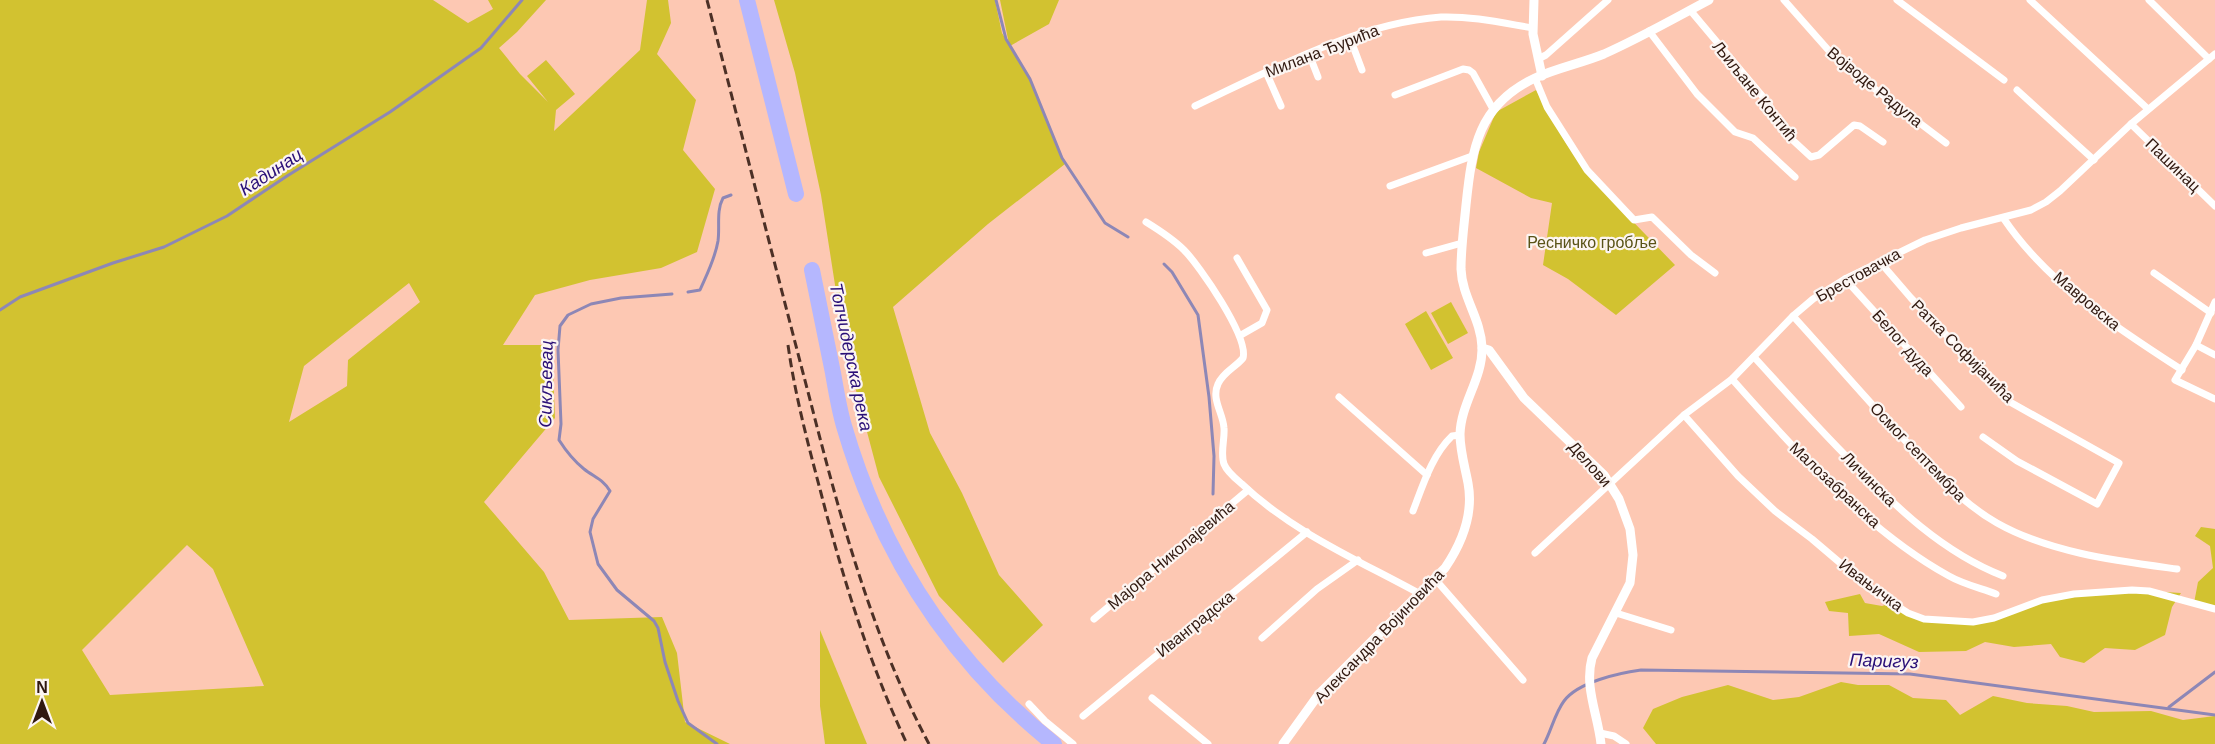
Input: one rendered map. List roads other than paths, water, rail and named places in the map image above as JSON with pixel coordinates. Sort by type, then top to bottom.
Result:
[{"type":"street","points":[[1534,0],[1533,28],[1538,59],[1538,77],[1547,107],[1587,170],[1634,220],[1652,217],[1691,255],[1715,273]]},
{"type":"street","points":[[1538,59],[1546,55],[1608,0]]},
{"type":"street","points":[[1482,348],[1480,331],[1463,286],[1462,243],[1472,156],[1478,135],[1493,109],[1509,94],[1538,77],[1604,54],[1709,0]]},
{"type":"street","name":"Војводе Радула","points":[[1784,0],[1838,61],[1946,143]]},
{"type":"street","points":[[1897,0],[2004,80]]},
{"type":"street","points":[[2030,0],[2148,110]]},
{"type":"street","points":[[2149,0],[2212,57]]},
{"type":"street","name":"Љиљане Контић","points":[[1690,10],[1769,104],[1773,117],[1785,133],[1811,157],[1819,155],[1854,125],[1860,126],[1883,142]]},
{"type":"street","name":"Милана Ђурића","points":[[1195,106],[1266,72],[1381,27],[1439,18],[1484,20],[1533,28]]},
{"type":"street","points":[[1649,31],[1697,94],[1735,132],[1740,136],[1753,138],[1795,177]]},
{"type":"street","points":[[1350,38],[1362,70]]},
{"type":"street","points":[[1309,54],[1318,77]]},
{"type":"street","name":"Брестовачка","points":[[1535,553],[1684,416],[1732,379],[1813,298],[1845,279],[1933,237],[1961,228],[2004,219],[2046,202],[2131,124],[2212,57]]},
{"type":"street","points":[[1395,95],[1463,69],[1473,73],[1493,109]]},
{"type":"street","points":[[1266,72],[1281,106]]},
{"type":"street","points":[[2017,90],[2094,159]]},
{"type":"street","name":"Пашинац","points":[[2131,124],[2215,206]]},
{"type":"street","points":[[1390,186],[1472,156]]},
{"type":"street","name":"Мавровска","points":[[2004,219],[2028,250],[2088,306],[2182,370]]},
{"type":"street","points":[[1146,222],[1175,241],[1191,257],[1241,335],[1245,349],[1243,358],[1221,378],[1216,394],[1224,426],[1222,456],[1224,465],[1269,508],[1307,532],[1420,594]]},
{"type":"street","points":[[1426,253],[1462,243]]},
{"type":"street","points":[[1237,258],[1267,310],[1262,323],[1241,335]]},
{"type":"street","name":"Ратка Софијанића","points":[[1880,262],[1919,307],[2010,402],[2120,464],[2097,504],[2017,461],[1983,437]]},
{"type":"street","points":[[2154,273],[2212,316]]},
{"type":"street","name":"Белог дуда","points":[[1845,279],[1960,407]]},
{"type":"street","points":[[2215,302],[2212,316],[2175,380],[2215,399]]},
{"type":"street","name":"Осмог септембра","points":[[1793,316],[1869,403],[1964,501],[1998,524],[2038,541],[2104,559],[2177,569]]},
{"type":"street","points":[[2196,345],[2215,355]]},
{"type":"street","name":"Александра Војиновића","points":[[1283,744],[1319,694],[1435,579],[1460,544],[1468,517],[1469,494],[1460,435],[1463,411],[1480,368],[1482,348]]},
{"type":"street","name":"Делови","points":[[1482,348],[1489,350],[1524,398],[1579,449],[1610,483],[1630,528],[1633,555],[1630,584],[1592,658],[1589,682],[1601,744]]},
{"type":"street","name":"Личинска","points":[[1754,357],[1811,420],[1924,531],[1967,560],[2003,576]]},
{"type":"street","name":"Малозабранска","points":[[1732,379],[1780,434],[1835,488],[1903,547],[1951,577],[1996,594]]},
{"type":"street","points":[[1340,397],[1427,475]]},
{"type":"street","name":"Ивањичка","points":[[1684,416],[1738,476],[1775,511],[1872,590],[1908,613],[1924,619],[1973,622],[1994,618],[2042,600],[2074,594],[2132,590],[2149,591],[2215,609]]},
{"type":"street","points":[[1413,511],[1427,475],[1449,439],[1460,435]]},
{"type":"street","name":"Мајора Николајевића","points":[[1094,619],[1248,490]]},
{"type":"street","name":"Иванградска","points":[[1083,716],[1307,532]]},
{"type":"street","points":[[1262,638],[1317,589],[1358,560]]},
{"type":"street","points":[[1435,579],[1523,681]]},
{"type":"street","points":[[1616,613],[1671,630]]},
{"type":"street","points":[[1152,698],[1208,744]]},
{"type":"street","points":[[1029,704],[1045,721],[1074,744]]},
{"type":"street","points":[[1600,733],[1614,736],[1626,744]]},
{"type":"waterway","name":"Кадинац","points":[[0,310],[20,297],[164,247],[227,216],[390,112],[481,48],[522,0]]},
{"type":"waterway","name":"Топчидерска река","points":[[747,0],[796,194]]},
{"type":"waterway","points":[[996,0],[1006,39],[1030,79],[1062,158],[1105,223],[1128,237]]},
{"type":"waterway","name":"Сикљевац","points":[[688,292],[700,290],[708,272],[718,241],[721,203],[723,198],[731,195]]},
{"type":"waterway","points":[[1164,264],[1172,272],[1198,315],[1214,456],[1213,494]]},
{"type":"waterway","name":"Топчидерска река","points":[[812,270],[844,426],[859,473],[899,561],[924,602],[983,677],[1017,712],[1054,744]]},
{"type":"waterway","name":"Сикљевац","points":[[672,294],[621,298],[591,304],[568,315],[560,326],[558,350],[561,424],[559,440],[577,463],[602,481],[610,491],[593,519],[590,532],[598,564],[617,590],[654,621],[658,628],[665,662],[688,723],[717,744]]},
{"type":"waterway","name":"Паригуз","points":[[1544,744],[1558,711],[1570,694],[1600,679],[1641,670],[1910,674],[2215,715]]},
{"type":"waterway","name":"Паригуз","points":[[2169,707],[2215,672]]},
{"type":"railway","points":[[707,0],[844,527],[890,659],[929,744]]},
{"type":"railway","points":[[788,345],[802,419],[838,557],[869,652],[907,744]]},
{"type":"park label","name":"Ресничко гробље","points":[[1592,242]]}]
